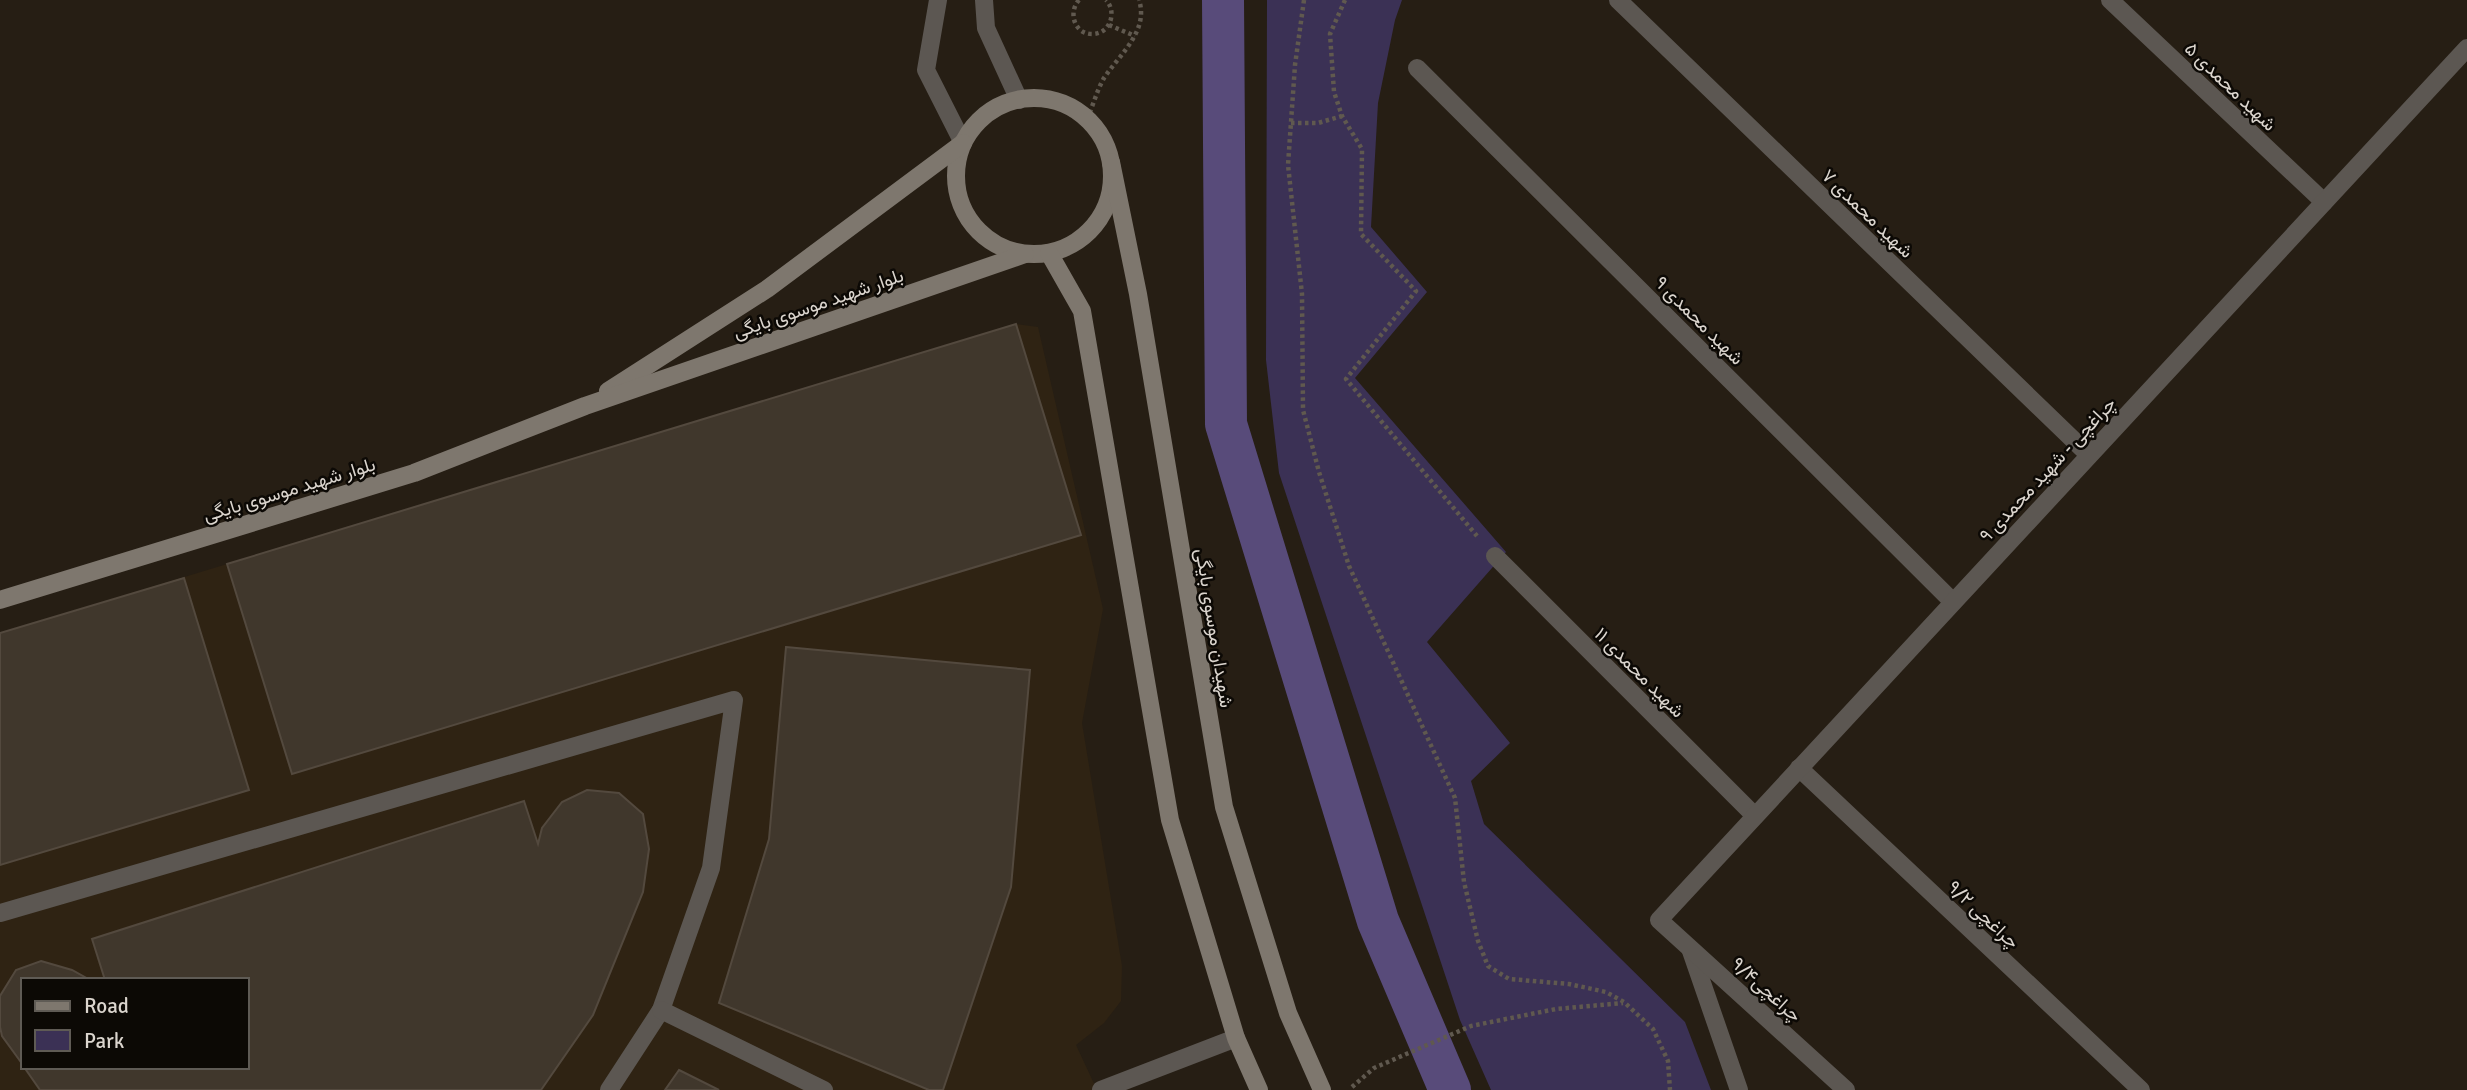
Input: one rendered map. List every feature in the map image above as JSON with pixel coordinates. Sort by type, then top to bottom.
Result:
[{"type":"street","points":[[939,0],[926,70],[963,143]]},
{"type":"street","points":[[984,0],[986,28],[1019,100]]},
{"type":"street","name":"شهید محمدی ۷","points":[[1618,0],[2089,455]]},
{"type":"street","name":"شهید محمدی ۵","points":[[2110,0],[2324,202]]},
{"type":"street","name":"۹ چراغچی - شهید محمدی","points":[[1658,920],[2467,48]]},
{"type":"street","name":"شهید محمدی ۹","points":[[1417,68],[1953,602]]},
{"type":"street","points":[[1044,99],[1068,106],[1087,119],[1103,139],[1111,162],[1112,186],[1105,210],[1091,230],[1072,245],[1049,253],[1025,254],[1001,247],[981,233],[966,214],[957,191],[957,166],[963,143],[977,122],[996,108],[1019,100],[1044,99]]},
{"type":"street","name":"بلوار شهید موسوی بایگی","points":[[585,406],[767,289],[963,143]]},
{"type":"street","name":"شهیدان موسوی بایگی","points":[[1111,162],[1138,294],[1224,807],[1288,1013],[1322,1090]]},
{"type":"street","points":[[1049,253],[1082,311],[1170,820],[1236,1038],[1259,1090]]},
{"type":"street","name":"بلوار شهید موسوی بایگی","points":[[0,600],[414,473],[585,406],[1025,254]]},
{"type":"street","name":"شهید محمدی ۱۱","points":[[1495,556],[1755,816]]},
{"type":"street","points":[[0,913],[734,700],[711,868],[661,1010],[609,1090]]},
{"type":"street","name":"۹/۲ چراغچی","points":[[1799,768],[2141,1090]]},
{"type":"street","name":"۹/۴چراغچی","points":[[1658,920],[1846,1090]]},
{"type":"street","points":[[1690,947],[1739,1090]]},
{"type":"street","points":[[661,1010],[824,1090]]},
{"type":"street","points":[[1101,1090],[1236,1038]]},
{"type":"path","points":[[1079,0],[1072,14],[1075,24],[1082,31],[1092,34],[1102,32],[1109,24],[1112,15],[1110,4],[1106,0]]},
{"type":"path","points":[[1087,119],[1103,80],[1135,36],[1142,18],[1139,0]]},
{"type":"path","points":[[1304,0],[1295,65],[1288,165],[1302,294],[1303,410],[1319,472],[1349,566],[1455,798],[1464,882],[1478,941],[1488,966],[1508,979],[1569,984],[1606,992],[1624,1002],[1653,1029],[1668,1061],[1670,1090]]},
{"type":"path","points":[[1345,0],[1330,34],[1334,92],[1342,116],[1362,149],[1362,234],[1416,291],[1346,379],[1495,556]]},
{"type":"path","points":[[1109,24],[1135,36]]},
{"type":"path","points":[[1291,124],[1318,123],[1342,116]]},
{"type":"path","points":[[1348,1090],[1374,1068],[1471,1026],[1556,1009],[1624,1002]]},
{"type":"shaded area","points":[[1016,324],[1038,327],[1103,609],[1082,723],[1122,966],[1121,1001],[1104,1023],[1076,1045],[1097,1090],[0,1090],[0,633]]},
{"type":"green space","points":[[1267,0],[1402,0],[1395,20],[1378,103],[1371,227],[1427,292],[1355,378],[1506,552],[1427,642],[1510,743],[1471,781],[1484,824],[1685,1022],[1711,1090],[1491,1090],[1460,1020],[1279,473],[1266,360]]},
{"type":"building","points":[[1016,324],[1081,535],[292,774],[227,564]]},
{"type":"building","points":[[184,578],[249,790],[0,865],[0,633]]},
{"type":"building","points":[[786,647],[1030,670],[1011,887],[943,1090],[929,1090],[719,1003],[769,839]]},
{"type":"building","points":[[587,790],[619,793],[643,814],[649,849],[643,892],[593,1015],[541,1090],[40,1090],[25,1069],[248,1069],[248,978],[104,978],[92,939],[524,801],[538,844],[542,828],[562,802]]},
{"type":"building","points":[[41,961],[72,970],[86,978],[21,978],[21,1062],[2,1036],[0,1027],[0,996],[16,970]]},
{"type":"building","points":[[679,1070],[719,1090],[665,1090]]},
{"type":"waterway","points":[[1223,0],[1226,424],[1378,921],[1450,1090]]}]
